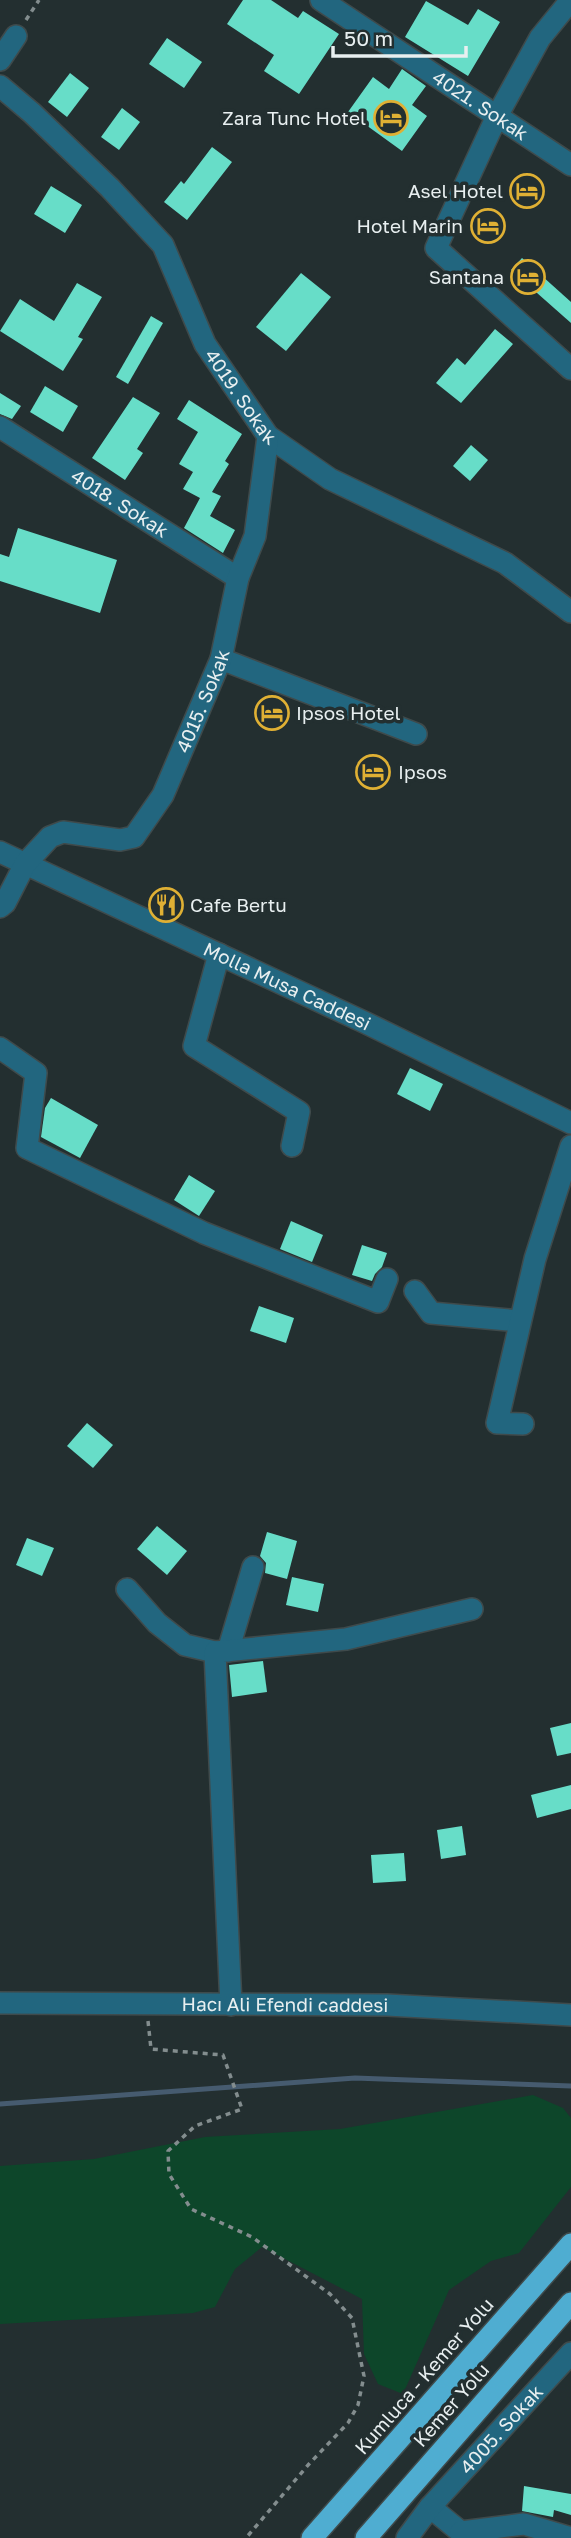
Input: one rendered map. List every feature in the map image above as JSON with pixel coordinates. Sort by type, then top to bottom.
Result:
[{"type":"highway","name":"Kumluca - Kemer Yolu","points":[[312,2538],[571,2244]]},
{"type":"highway","name":"Kemer Yolu","points":[[366,2538],[571,2303]]},
{"type":"street","name":"4021. Sokak","points":[[321,0],[571,165]]},
{"type":"street","points":[[571,0],[540,38],[497,116],[436,248],[571,369]]},
{"type":"street","points":[[0,60],[16,36]]},
{"type":"street","name":"4019. Sokak","points":[[0,86],[110,188],[163,245],[205,344],[268,436],[330,479],[505,562],[571,612]]},
{"type":"street","name":"4018. Sokak","points":[[0,428],[238,578]]},
{"type":"street","name":"4015. Sokak","points":[[25,864],[50,836],[63,832],[120,840],[134,837],[163,795],[221,659],[238,578],[255,536],[268,436]]},
{"type":"street","points":[[221,659],[416,734]]},
{"type":"street","name":"Molla Musa Caddesi","points":[[0,852],[571,1123]]},
{"type":"street","points":[[0,907],[5,903],[25,864]]},
{"type":"street","points":[[219,954],[194,1046],[299,1112],[292,1146]]},
{"type":"street","points":[[0,1048],[36,1073],[27,1148],[204,1233],[378,1302],[387,1279]]},
{"type":"street","points":[[523,1424],[497,1423],[534,1259],[571,1146]]},
{"type":"street","points":[[415,1291],[431,1313],[520,1321]]},
{"type":"street","points":[[232,2005],[222,1652],[253,1567]]},
{"type":"street","points":[[127,1589],[157,1623],[185,1645],[222,1652],[346,1639],[472,1609]]},
{"type":"street","name":"Hacı Ali Efendi caddesi","points":[[0,2003],[387,2006],[571,2015]]},
{"type":"street","name":"4005. Sokak","points":[[407,2538],[430,2507],[571,2353]]},
{"type":"street","points":[[430,2507],[464,2535],[524,2524],[571,2538]]},
{"type":"path","points":[[16,36],[39,0]]},
{"type":"path","points":[[146,2004],[151,2049],[223,2055],[242,2109],[195,2126],[168,2151],[169,2174],[191,2209],[252,2237],[330,2294],[352,2318],[364,2376],[358,2404],[348,2423],[246,2538]]},
{"type":"green space","points":[[533,2095],[563,2108],[571,2118],[571,2187],[519,2253],[491,2261],[449,2290],[403,2394],[378,2384],[364,2354],[362,2299],[262,2247],[235,2269],[215,2307],[193,2313],[0,2324],[0,2166],[94,2159],[205,2137],[340,2129]]},
{"type":"building","points":[[243,0],[271,0],[298,18],[303,11],[339,34],[299,94],[264,71],[274,55],[227,24]]},
{"type":"building","points":[[426,1],[468,25],[478,9],[500,22],[468,76],[405,37]]},
{"type":"building","points":[[167,38],[202,62],[184,88],[149,64]]},
{"type":"building","points":[[402,69],[426,86],[412,105],[427,116],[402,151],[348,112],[373,77],[389,89]]},
{"type":"building","points":[[70,73],[89,88],[67,117],[48,102]]},
{"type":"building","points":[[122,108],[140,122],[119,150],[101,137]]},
{"type":"building","points":[[212,147],[232,162],[187,220],[164,202],[181,181],[184,184]]},
{"type":"building","points":[[51,186],[82,205],[65,233],[34,214]]},
{"type":"building","points":[[522,258],[571,302],[571,323],[511,270]]},
{"type":"building","points":[[301,273],[331,297],[286,351],[256,327]]},
{"type":"building","points":[[77,283],[102,297],[78,337],[83,339],[63,371],[0,331],[20,299],[54,321]]},
{"type":"building","points":[[151,316],[163,323],[128,384],[116,377]]},
{"type":"building","points":[[495,329],[513,344],[461,403],[436,383],[457,358],[465,365]]},
{"type":"building","points":[[45,386],[78,406],[63,432],[30,412]]},
{"type":"building","points":[[0,393],[21,406],[12,419],[0,414]]},
{"type":"building","points":[[133,397],[160,413],[137,449],[143,453],[125,480],[92,458]]},
{"type":"building","points":[[189,400],[242,434],[225,461],[229,464],[212,492],[221,496],[210,516],[235,530],[223,553],[184,528],[200,498],[183,489],[193,472],[179,464],[198,432],[177,419]]},
{"type":"building","points":[[471,445],[488,460],[470,481],[453,466]]},
{"type":"building","points":[[18,528],[117,560],[100,613],[0,581],[0,554],[9,557]]},
{"type":"building","points":[[410,1068],[443,1084],[430,1111],[397,1094]]},
{"type":"building","points":[[51,1098],[98,1125],[80,1158],[41,1137],[45,1108]]},
{"type":"building","points":[[189,1175],[215,1191],[199,1216],[174,1200]]},
{"type":"building","points":[[291,1221],[323,1235],[312,1262],[280,1249]]},
{"type":"building","points":[[362,1245],[387,1253],[382,1267],[372,1281],[352,1275]]},
{"type":"building","points":[[259,1306],[294,1318],[286,1343],[250,1331]]},
{"type":"building","points":[[87,1423],[113,1445],[93,1468],[67,1446]]},
{"type":"building","points":[[157,1526],[187,1551],[167,1575],[137,1549]]},
{"type":"building","points":[[267,1532],[297,1541],[287,1579],[265,1573],[266,1563],[260,1556]]},
{"type":"building","points":[[27,1538],[54,1548],[42,1576],[16,1565]]},
{"type":"building","points":[[292,1577],[324,1584],[318,1612],[286,1605]]},
{"type":"building","points":[[263,1661],[267,1692],[232,1697],[229,1665]]},
{"type":"building","points":[[571,1723],[571,1753],[557,1756],[550,1728]]},
{"type":"building","points":[[571,1785],[571,1809],[537,1818],[531,1795]]},
{"type":"building","points":[[462,1826],[466,1855],[441,1859],[437,1830]]},
{"type":"building","points":[[404,1853],[406,1881],[373,1883],[371,1855]]},
{"type":"building","points":[[524,2486],[571,2494],[571,2515],[554,2510],[553,2517],[522,2511]]},
{"type":"waterway","points":[[0,2104],[355,2078],[571,2086]]},
{"type":"place","name":"Zara Tunc Hotel","points":[[391,118]]},
{"type":"place","name":"Asel Hotel","points":[[527,191]]},
{"type":"place","name":"Hotel Marin","points":[[488,226]]},
{"type":"place","name":"Santana","points":[[528,277]]},
{"type":"place","name":"Ipsos Hotel","points":[[272,713]]},
{"type":"place","name":"Ipsos","points":[[373,772]]},
{"type":"place","name":"Cafe Bertu","points":[[166,905]]}]
